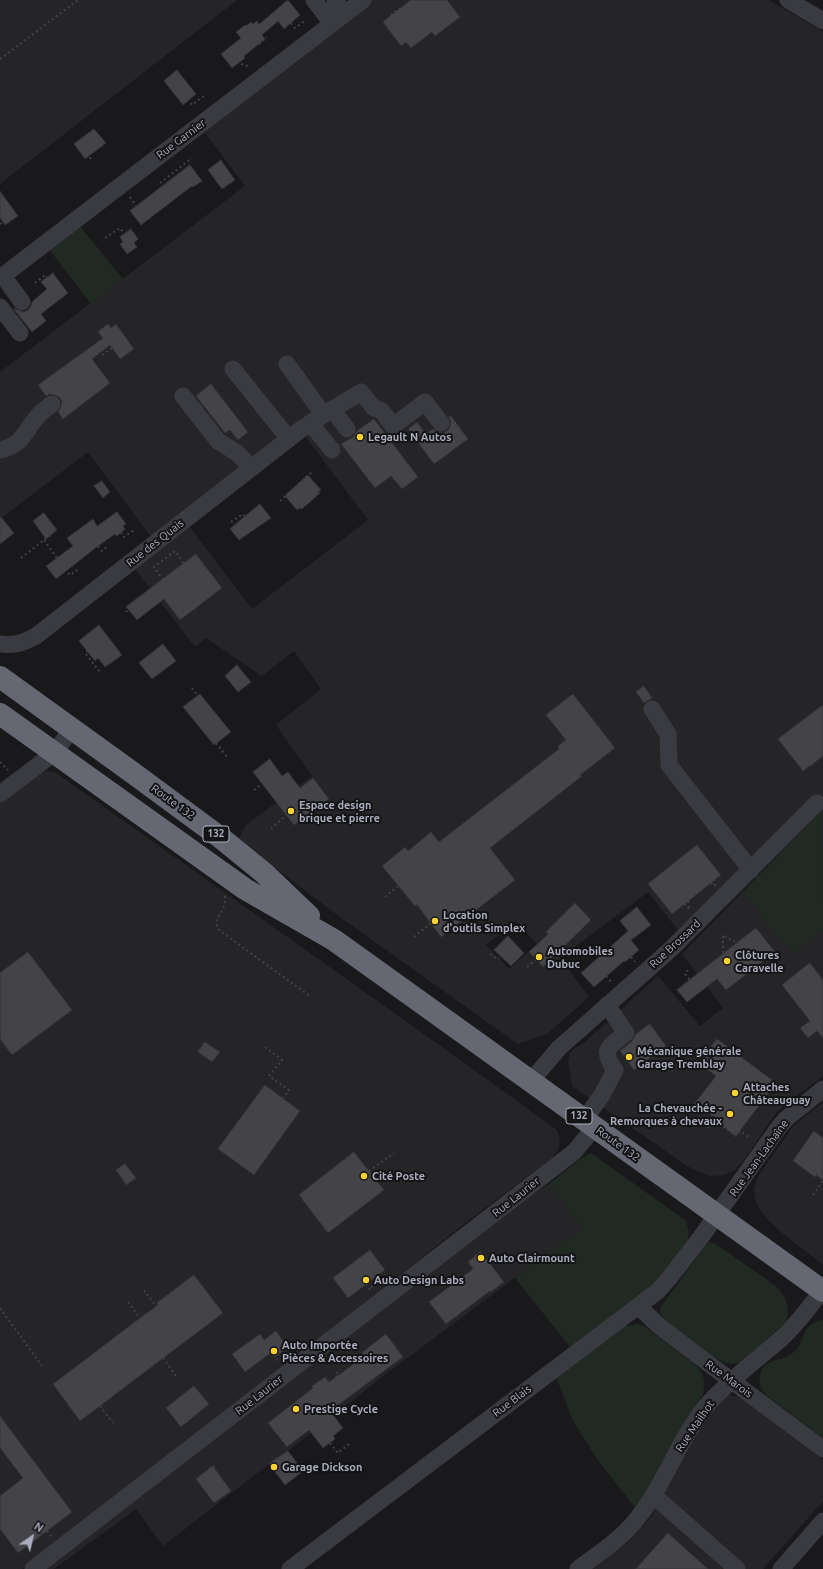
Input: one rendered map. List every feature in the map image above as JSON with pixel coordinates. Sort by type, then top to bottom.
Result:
[{"type":"highway","name":"Route 132","points":[[0,677],[221,838],[264,873],[334,940]]},
{"type":"highway","name":"Route 132","points":[[0,714],[245,889],[334,940],[823,1291]]},
{"type":"highway","points":[[205,860],[221,838]]},
{"type":"street","points":[[314,0],[332,24]]},
{"type":"street","points":[[335,0],[345,13]]},
{"type":"street","name":"Rue Garnier","points":[[1,277],[362,0]]},
{"type":"street","points":[[788,0],[823,21]]},
{"type":"street","points":[[0,301],[18,296],[1,277]]},
{"type":"street","points":[[0,307],[20,333]]},
{"type":"street","points":[[287,364],[327,412],[347,429]]},
{"type":"street","points":[[233,370],[289,439]]},
{"type":"street","points":[[332,450],[310,423],[362,392],[374,408],[382,411],[393,426],[425,402],[441,423]]},
{"type":"street","points":[[182,396],[218,441],[237,453],[252,468]]},
{"type":"street","points":[[0,450],[7,449],[19,441],[37,417],[52,404]]},
{"type":"street","name":"Rue des Quais","points":[[0,644],[14,645],[23,643],[36,636],[158,555],[252,468],[304,427]]},
{"type":"street","points":[[652,709],[668,734],[669,765],[751,870]]},
{"type":"street","points":[[0,794],[54,752],[72,729]]},
{"type":"street","name":"Rue Brossard","points":[[531,1081],[559,1048],[671,949],[817,803]]},
{"type":"street","name":"Rue Laurier","points":[[33,1569],[574,1152],[590,1124],[602,1095],[615,1070],[606,1058],[606,1053],[610,1046],[626,1033],[607,1005]]},
{"type":"street","name":"Rue Jean-Lachaîne","points":[[717,1215],[783,1122],[823,1089]]},
{"type":"street","name":"Rue Blais","points":[[290,1569],[658,1291],[717,1215]]},
{"type":"street","name":"Rue Mailhot","points":[[578,1569],[629,1529],[642,1513],[699,1417],[714,1398],[784,1336],[796,1324],[823,1291]]},
{"type":"street","name":"Rue Marois","points":[[638,1306],[659,1326],[823,1448]]},
{"type":"street","points":[[653,1495],[737,1569]]},
{"type":"street","points":[[781,1569],[823,1522]]},
{"type":"path","points":[[0,59],[78,0]]},
{"type":"path","points":[[391,15],[403,6]]},
{"type":"path","points":[[291,22],[295,28],[306,20]]},
{"type":"path","points":[[258,44],[267,38]]},
{"type":"path","points":[[241,64],[248,66]]},
{"type":"path","points":[[191,103],[192,105],[205,96]]},
{"type":"path","points":[[90,160],[91,155]]},
{"type":"path","points":[[160,183],[192,158]]},
{"type":"path","points":[[176,170],[179,173]]},
{"type":"path","points":[[168,176],[170,180]]},
{"type":"path","points":[[105,238],[120,228],[124,234]]},
{"type":"path","points":[[35,283],[45,275],[47,277]]},
{"type":"path","points":[[102,355],[112,348]]},
{"type":"path","points":[[280,501],[313,471]]},
{"type":"path","points":[[232,522],[243,514],[244,516]]},
{"type":"path","points":[[121,532],[124,537],[134,530]]},
{"type":"path","points":[[21,558],[53,533]]},
{"type":"path","points":[[44,540],[57,558]]},
{"type":"path","points":[[98,546],[102,551],[108,546]]},
{"type":"path","points":[[163,580],[154,567],[158,555],[175,552],[184,564]]},
{"type":"path","points":[[68,573],[70,575],[80,568]]},
{"type":"path","points":[[88,652],[85,653],[100,672]]},
{"type":"path","points":[[192,688],[198,696]]},
{"type":"path","points":[[216,743],[227,757]]},
{"type":"path","points":[[811,765],[816,761]]},
{"type":"path","points":[[254,790],[262,784]]},
{"type":"path","points":[[271,829],[286,815]]},
{"type":"path","points":[[228,877],[224,905],[217,920],[219,930],[311,997]]},
{"type":"path","points":[[711,883],[715,886],[714,880]]},
{"type":"path","points":[[385,897],[398,886]]},
{"type":"path","points":[[688,901],[689,909]]},
{"type":"path","points":[[414,938],[431,924]]},
{"type":"path","points":[[723,953],[723,935],[737,943]]},
{"type":"path","points":[[490,954],[496,959],[499,958]]},
{"type":"path","points":[[527,967],[536,959]]},
{"type":"path","points":[[688,970],[685,974],[690,980]]},
{"type":"path","points":[[265,1047],[282,1060],[269,1076],[289,1090],[283,1098]]},
{"type":"path","points":[[695,1103],[716,1118],[714,1120],[736,1136],[740,1131],[750,1138]]},
{"type":"path","points":[[708,1128],[714,1120]]},
{"type":"path","points":[[369,1171],[394,1153]]},
{"type":"path","points":[[814,1195],[823,1180]]},
{"type":"path","points":[[475,1256],[482,1252]]},
{"type":"path","points":[[144,1290],[169,1324]]},
{"type":"path","points":[[128,1302],[140,1318]]},
{"type":"path","points":[[0,1308],[42,1366]]},
{"type":"path","points":[[163,1358],[176,1376]]},
{"type":"path","points":[[336,1377],[335,1375],[341,1370]]},
{"type":"path","points":[[100,1406],[113,1423]]},
{"type":"path","points":[[330,1443],[338,1453],[350,1444]]},
{"type":"path","points":[[272,1462],[278,1458]]},
{"type":"path","points":[[209,1468],[212,1466],[216,1470]]},
{"type":"shaded area","points":[[0,0],[237,0],[0,184]]},
{"type":"shaded area","points":[[371,0],[769,0],[823,32],[823,1076],[776,1113],[744,1160],[735,1170],[724,1175],[709,1176],[687,1166],[572,1086],[568,1061],[570,1053],[575,1048],[585,1042],[658,976],[700,1026],[723,1008],[682,954],[822,810],[678,930],[648,892],[560,958],[589,997],[547,1034],[518,1044],[340,917],[238,840],[246,825],[312,776],[276,725],[321,689],[294,651],[262,676],[206,638],[195,647],[135,569],[189,526],[252,609],[368,520],[305,436],[151,537],[88,452],[0,519],[0,372],[245,186],[202,129]],"holes":[[[516,921],[537,944],[509,969],[486,945]]]},
{"type":"shaded area","points":[[79,225],[123,279],[91,304],[48,248]]},
{"type":"shaded area","points":[[47,771],[55,772],[445,1049],[557,1130],[560,1141],[558,1150],[550,1160],[465,1223],[224,1416],[22,1569],[0,1569],[0,802],[36,774]]},
{"type":"shaded area","points":[[822,810],[823,930],[792,954],[743,892]]},
{"type":"shaded area","points":[[823,1102],[823,1265],[768,1220],[756,1203],[754,1190],[757,1178],[793,1126]]},
{"type":"shaded area","points":[[591,1153],[685,1220],[689,1233],[688,1241],[659,1282],[570,1347],[515,1278],[582,1228],[549,1184],[580,1159]]},
{"type":"shaded area","points":[[549,1184],[582,1228],[386,1374],[288,1451],[303,1471],[285,1485],[269,1464],[163,1546],[136,1509],[54,1569],[43,1569],[533,1194]]},
{"type":"shaded area","points":[[709,1242],[716,1244],[776,1286],[786,1302],[788,1311],[787,1321],[742,1362],[732,1364],[723,1362],[711,1355],[667,1322],[661,1314],[660,1308]]},
{"type":"shaded area","points":[[823,1320],[823,1438],[766,1395],[759,1382],[765,1365],[769,1362],[790,1355],[799,1346],[810,1325]]},
{"type":"shaded area","points":[[637,1324],[644,1326],[698,1367],[702,1373],[704,1383],[703,1394],[636,1509],[597,1459],[573,1421],[556,1377],[623,1327]]},
{"type":"shaded area","points":[[729,1395],[741,1398],[823,1460],[823,1501],[763,1569],[592,1569],[627,1543],[651,1517],[695,1437],[716,1406],[723,1398]]},
{"type":"building","points":[[288,0],[300,15],[284,29],[278,21],[262,35],[265,39],[232,68],[221,54],[241,38],[236,32],[251,22],[253,24],[257,21],[259,24]]},
{"type":"building","points":[[411,0],[447,0],[460,17],[435,36],[432,32],[411,48],[406,42],[401,46],[383,22]]},
{"type":"building","points":[[177,70],[196,94],[183,105],[164,81]]},
{"type":"building","points":[[94,129],[106,143],[85,159],[74,144]]},
{"type":"building","points":[[221,160],[235,180],[222,189],[208,170]]},
{"type":"building","points":[[190,165],[202,181],[193,187],[192,186],[141,225],[130,211]]},
{"type":"building","points":[[0,191],[18,216],[5,225],[0,218]]},
{"type":"building","points":[[131,229],[138,239],[134,243],[137,247],[127,254],[120,244],[123,242],[120,237]]},
{"type":"building","points":[[53,273],[68,293],[41,314],[46,321],[32,332],[13,308],[23,312],[28,310],[32,302],[47,289],[41,282]]},
{"type":"building","points":[[108,324],[111,328],[116,324],[134,349],[120,359],[110,345],[92,359],[110,383],[63,419],[58,412],[62,402],[60,398],[50,394],[46,396],[38,385],[103,338],[98,332]]},
{"type":"building","points":[[211,384],[248,432],[238,440],[230,430],[225,433],[196,396]]},
{"type":"building","points":[[451,416],[468,439],[434,464],[408,429],[417,422],[426,434],[433,429],[443,433],[450,427],[451,422],[449,417]]},
{"type":"building","points":[[374,419],[418,477],[402,489],[391,476],[375,488],[341,444],[353,437],[356,432]]},
{"type":"building","points":[[308,475],[321,490],[318,492],[320,493],[302,509],[300,508],[297,510],[285,496]]},
{"type":"building","points":[[102,481],[110,492],[103,498],[94,486]]},
{"type":"building","points":[[260,504],[271,518],[239,540],[230,529]]},
{"type":"building","points":[[117,512],[126,524],[123,526],[125,529],[117,536],[115,534],[98,546],[56,579],[46,566],[73,546],[67,538],[93,519],[97,526]]},
{"type":"building","points":[[44,513],[57,530],[46,539],[33,521]]},
{"type":"building","points":[[0,516],[14,533],[0,544]]},
{"type":"building","points":[[196,554],[222,588],[180,620],[164,599],[137,620],[126,607]]},
{"type":"building","points":[[99,625],[122,655],[105,667],[98,658],[95,661],[79,641]]},
{"type":"building","points":[[163,644],[176,661],[152,679],[139,663]]},
{"type":"building","points":[[237,665],[251,682],[238,692],[225,676]]},
{"type":"building","points":[[644,686],[652,698],[644,703],[636,692]]},
{"type":"building","points":[[200,694],[231,732],[214,745],[183,707]]},
{"type":"building","points":[[573,694],[615,748],[580,775],[582,776],[490,848],[515,880],[441,937],[417,905],[415,906],[382,866],[405,847],[408,851],[431,832],[439,842],[559,749],[558,746],[566,740],[546,715]]},
{"type":"building","points":[[823,705],[823,756],[803,771],[778,739]]},
{"type":"building","points":[[270,759],[282,776],[288,772],[300,788],[313,778],[329,799],[294,825],[253,772]]},
{"type":"building","points":[[697,845],[721,875],[672,914],[648,884]]},
{"type":"building","points":[[575,903],[591,920],[543,967],[529,952],[548,934],[546,932]]},
{"type":"building","points":[[637,907],[651,925],[631,940],[639,950],[594,987],[581,973],[628,931],[620,921]]},
{"type":"building","points":[[756,928],[775,952],[726,990],[717,979],[687,1002],[677,990]]},
{"type":"building","points":[[508,936],[524,953],[511,966],[494,950]]},
{"type":"building","points":[[28,952],[72,1010],[12,1055],[0,1039],[0,973]]},
{"type":"building","points":[[810,963],[823,980],[823,1038],[817,1031],[808,1038],[800,1028],[810,1021],[782,985]]},
{"type":"building","points":[[650,1024],[666,1046],[634,1070],[620,1051],[632,1041],[636,1034]]},
{"type":"building","name":"Attaches Châteauguay","points":[[717,1039],[776,1083],[736,1136],[714,1120],[716,1118],[695,1103],[716,1076],[699,1063]]},
{"type":"building","points":[[205,1042],[220,1052],[212,1062],[198,1052]]},
{"type":"building","points":[[265,1085],[300,1111],[254,1175],[218,1149]]},
{"type":"building","points":[[814,1131],[823,1138],[823,1180],[816,1175],[815,1177],[793,1161]]},
{"type":"building","points":[[354,1152],[384,1190],[328,1233],[299,1195]]},
{"type":"building","points":[[125,1164],[136,1178],[126,1185],[116,1170]]},
{"type":"building","points":[[370,1250],[385,1270],[348,1298],[333,1278]]},
{"type":"building","points":[[481,1252],[504,1282],[446,1324],[429,1302],[473,1269],[468,1262]]},
{"type":"building","points":[[194,1275],[223,1313],[80,1421],[53,1384],[158,1305],[157,1303]]},
{"type":"building","points":[[276,1331],[288,1348],[275,1357],[272,1352],[245,1372],[232,1354],[260,1334],[264,1340]]},
{"type":"building","points":[[386,1334],[403,1357],[330,1411],[343,1428],[333,1436],[335,1439],[323,1448],[309,1430],[287,1447],[268,1423],[325,1377],[329,1382],[343,1372],[364,1356],[362,1353]]},
{"type":"building","points":[[194,1386],[209,1404],[181,1427],[166,1408]]},
{"type":"building","points":[[0,1416],[72,1512],[18,1553],[0,1529],[0,1496],[23,1478],[0,1448]]},
{"type":"building","points":[[288,1451],[303,1471],[285,1485],[269,1464]]},
{"type":"building","points":[[213,1466],[231,1491],[214,1503],[196,1479]]},
{"type":"building","points":[[668,1533],[708,1569],[636,1569]]},
{"type":"place","name":"Legault N Autos","points":[[360,437]]},
{"type":"place","name":"Espace design brique et pierre","points":[[291,811]]},
{"type":"place","name":"Location d'outils Simplex","points":[[435,921]]},
{"type":"place","name":"Automobiles Dubuc","points":[[539,957]]},
{"type":"place","name":"Clôtures Caravelle","points":[[727,961]]},
{"type":"place","name":"Mécanique générale Garage Tremblay","points":[[629,1057]]},
{"type":"place","name":"Attaches Châteauguay","points":[[735,1093]]},
{"type":"place","name":"La Chevauchée - Remorques à chevaux","points":[[730,1114]]},
{"type":"place","name":"Cité Poste","points":[[364,1176]]},
{"type":"place","name":"Auto Clairmount","points":[[481,1258]]},
{"type":"place","name":"Auto Design Labs","points":[[366,1280]]},
{"type":"place","name":"Auto Importée Pièces & Accessoires","points":[[274,1351]]},
{"type":"place","name":"Prestige Cycle","points":[[296,1409]]},
{"type":"place","name":"Garage Dickson","points":[[274,1467]]}]
